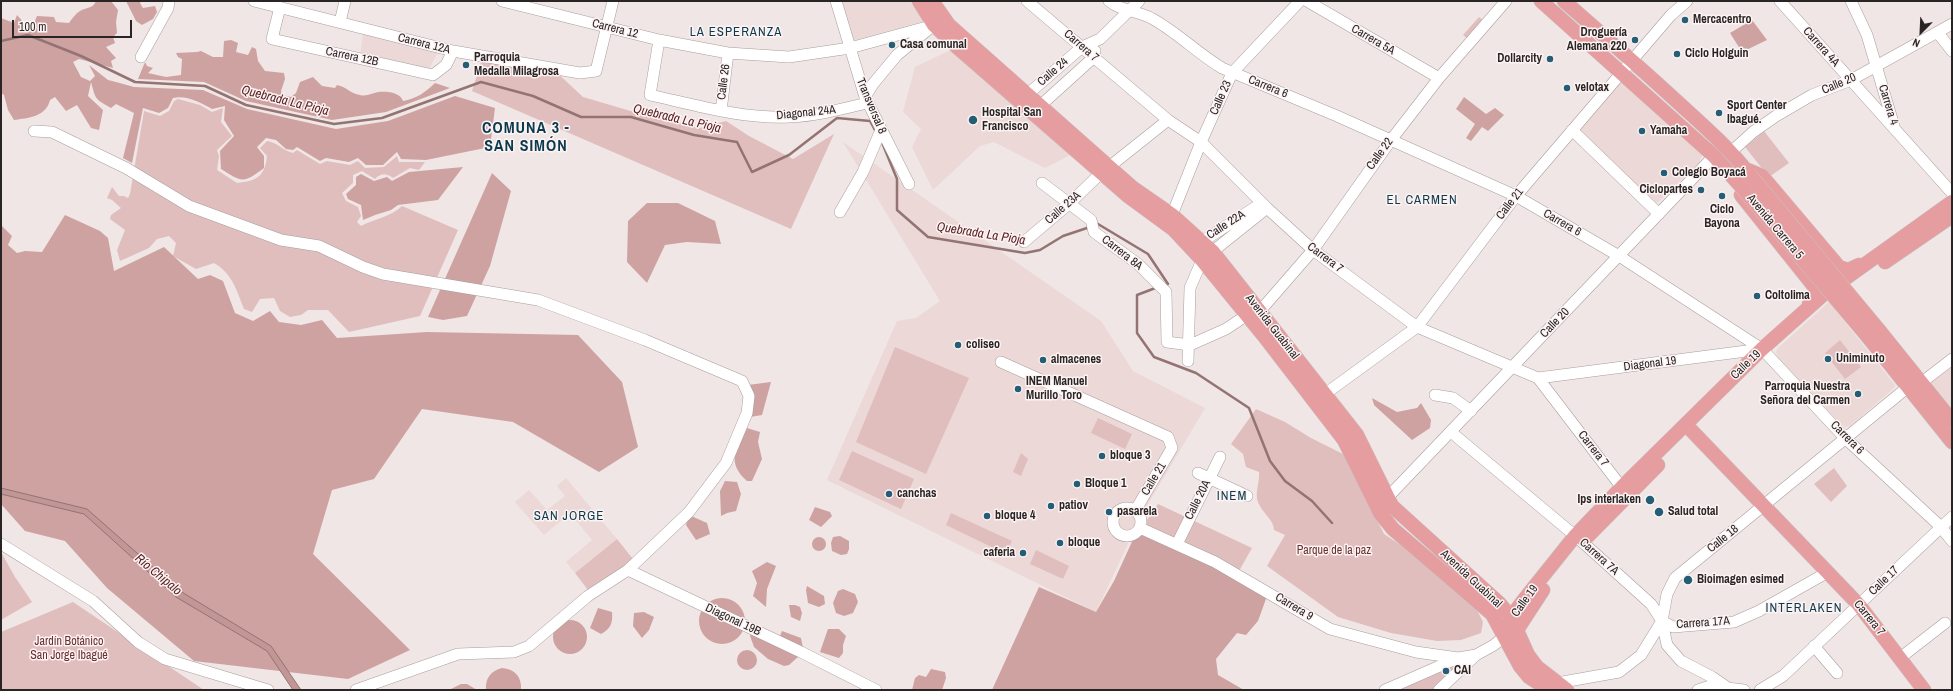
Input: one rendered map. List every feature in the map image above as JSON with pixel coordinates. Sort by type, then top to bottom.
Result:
[{"type":"main road","name":"Avenida Guabinal","points":[[919,1],[977,66],[1105,170],[1172,215],[1208,256],[1344,440],[1380,513],[1393,529],[1492,614],[1511,633],[1537,667],[1558,688]]},
{"type":"main road","name":"Avenida Guabinal","points":[[932,1],[938,22],[1041,105],[1105,170],[1128,196],[1197,245]]},
{"type":"main road","name":"Avenida Carrera 5","points":[[1541,1],[1714,156],[1915,382],[1952,421]]},
{"type":"main road","name":"Avenida Carrera 5","points":[[1564,1],[1633,60],[1731,152],[1873,333]]},
{"type":"main road","points":[[1747,171],[1762,176],[1839,267],[1848,270],[1856,267],[1931,212],[1951,204]]},
{"type":"main road","points":[[1735,180],[1744,200],[1813,285],[1816,292],[1813,300],[1777,328],[1766,352]]},
{"type":"main road","name":"Calle 19","points":[[1625,491],[1691,430],[1766,352],[1829,300],[1851,285],[1951,204]]},
{"type":"main road","name":"Calle 19","points":[[1511,633],[1511,617],[1578,539],[1825,293],[1951,204]]},
{"type":"main road","points":[[1851,285],[1913,365],[1915,382]]},
{"type":"main road","name":"Avenida Guabinal","points":[[1250,314],[1325,394],[1357,435],[1375,472],[1391,494],[1392,506],[1499,603],[1511,617]]},
{"type":"main road","name":"Avenida Carrera 5","points":[[1915,382],[1952,442]]},
{"type":"main road","name":"Carrera 7","points":[[1691,430],[1859,605],[1924,690]]},
{"type":"main road","name":"Calle 19","points":[[1511,633],[1578,539]]},
{"type":"street","points":[[141,57],[168,8],[170,1]]},
{"type":"street","name":"Carrera 12A","points":[[254,1],[453,51],[580,73],[596,71],[606,27]]},
{"type":"street","points":[[340,22],[345,1]]},
{"type":"street","name":"Carrera 12","points":[[502,1],[659,40],[728,53],[789,57],[850,48],[938,22]]},
{"type":"street","points":[[606,27],[613,1]]},
{"type":"street","name":"Transversal 8","points":[[836,1],[866,100],[880,130],[909,184]]},
{"type":"street","name":"Carrera 7","points":[[1027,1],[1168,120],[1201,142],[1313,250],[1417,327],[1538,378],[1625,491]]},
{"type":"street","name":"Carrera 6","points":[[1109,1],[1116,7],[1150,17],[1169,28],[1205,57],[1232,73],[1390,140],[1516,196],[1619,256],[1766,352],[1845,438],[1940,527],[1952,541]]},
{"type":"street","name":"Calle 24","points":[[1028,94],[1082,47],[1100,39],[1139,1]]},
{"type":"street","name":"Calle 23","points":[[1172,215],[1201,142],[1232,73],[1300,1]]},
{"type":"street","name":"Carrera 5A","points":[[1307,1],[1439,78]]},
{"type":"street","name":"Calle 22","points":[[1190,345],[1226,329],[1250,314],[1313,250],[1390,140],[1439,78],[1506,1]]},
{"type":"street","name":"Calle 21","points":[[1325,394],[1417,327],[1516,196],[1671,15],[1686,1]]},
{"type":"street","name":"Carrera 4A","points":[[1780,1],[1894,129]]},
{"type":"street","name":"Carrera 4","points":[[1851,1],[1867,35],[1894,129],[1951,204]]},
{"type":"street","name":"Carrera 12B","points":[[280,7],[272,39],[433,74],[446,65],[453,51]]},
{"type":"street","points":[[866,100],[873,84],[897,55],[938,22]]},
{"type":"street","name":"Calle 20","points":[[1731,152],[1753,132],[1776,116],[1812,95],[1851,80],[1952,24]]},
{"type":"street","points":[[1938,33],[1952,51]]},
{"type":"street","name":"Calle 24","points":[[1041,105],[1093,58],[1100,39]]},
{"type":"street","points":[[659,40],[650,95],[721,111]]},
{"type":"street","name":"Calle 26","points":[[721,111],[728,53]]},
{"type":"street","name":"Diagonal 24A","points":[[721,111],[763,116],[789,117],[842,109],[866,100]]},
{"type":"street","name":"Calle 23A","points":[[1024,242],[1070,203],[1105,170],[1168,120]]},
{"type":"street","points":[[840,212],[863,172],[880,130]]},
{"type":"street","points":[[1572,130],[1659,214]]},
{"type":"street","points":[[34,131],[52,132],[126,168],[189,206],[274,237],[319,246],[363,267],[383,274],[538,300],[645,340],[742,381],[749,396],[747,413],[726,463],[689,512],[628,570],[593,593],[529,646],[514,652],[458,654],[356,690]]},
{"type":"street","name":"Calle 20","points":[[1391,494],[1714,156]]},
{"type":"street","name":"Carrera 8A","points":[[1042,183],[1070,203],[1093,226],[1138,264],[1160,286],[1167,310],[1167,342],[1190,345]]},
{"type":"street","name":"Calle 22A","points":[[1197,245],[1265,205]]},
{"type":"street","name":"Calle 22A","points":[[1208,256],[1265,205]]},
{"type":"street","points":[[1188,361],[1190,345],[1190,288],[1208,256]]},
{"type":"street","name":"Diagonal 19","points":[[1538,378],[1766,352]]},
{"type":"street","name":"Calle 18","points":[[1558,688],[1619,672],[1641,656],[1662,621],[1667,594],[1675,578],[1915,382],[1952,359]]},
{"type":"street","name":"Calle 21","points":[[1001,362],[1168,437],[1172,448],[1135,511]]},
{"type":"street","points":[[1435,395],[1453,398],[1471,411]]},
{"type":"street","name":"Carrera 7A","points":[[1451,432],[1578,539],[1651,604],[1662,621],[1667,645],[1681,661],[1712,677],[1730,689]]},
{"type":"street","name":"Calle 20A","points":[[1177,544],[1220,457]]},
{"type":"street","points":[[1198,473],[1247,496]]},
{"type":"street","points":[[1126,508],[1135,511],[1140,518],[1140,528],[1134,535],[1129,536],[1120,534],[1114,528],[1113,519],[1118,511],[1126,508]]},
{"type":"street","name":"Calle 17","points":[[1760,690],[1783,676],[1952,517]]},
{"type":"street","name":"Carrera 9","points":[[1140,528],[1215,562],[1330,629],[1416,652],[1458,658]]},
{"type":"street","points":[[1,544],[93,601],[138,642],[165,659],[268,690]]},
{"type":"street","name":"Diagonal 19B","points":[[628,570],[801,652],[876,690]]},
{"type":"street","name":"Carrera 17A","points":[[1662,621],[1673,627],[1734,622],[1759,611],[1828,572]]},
{"type":"street","points":[[1900,658],[1945,623]]},
{"type":"street","points":[[1439,690],[1476,655],[1511,633]]},
{"type":"street","points":[[1814,646],[1837,673]]},
{"type":"street","points":[[1385,690],[1458,658],[1476,655]]},
{"type":"street","points":[[1698,690],[1710,686],[1744,690]]},
{"type":"shaded area","points":[[96,1],[111,1],[118,10],[116,22],[117,33],[113,37],[115,43],[106,47],[116,58],[111,61],[113,68],[79,59],[73,62],[81,77],[90,81],[95,76],[89,65],[108,80],[134,87],[203,90],[247,109],[336,129],[388,121],[455,96],[495,108],[490,147],[426,160],[401,159],[397,152],[383,165],[366,165],[358,158],[349,162],[326,158],[320,161],[297,147],[293,150],[286,149],[276,140],[266,138],[257,147],[264,156],[264,168],[247,179],[238,179],[221,169],[220,151],[234,136],[224,120],[225,106],[212,109],[193,100],[178,97],[173,98],[168,108],[159,113],[143,108],[132,163],[123,158],[134,113],[116,104],[111,108],[101,102],[95,96],[91,82],[88,96],[103,110],[99,130],[91,128],[77,105],[66,111],[55,97],[50,100],[45,110],[36,116],[14,120],[8,110],[4,95],[1,93],[1,18],[14,23],[17,15],[24,23],[33,26],[37,16],[54,17],[56,22],[69,23],[78,12],[91,7]]},
{"type":"shaded area","points":[[126,1],[141,1],[140,3],[143,8],[155,6],[157,12],[153,19],[142,25],[136,21]]},
{"type":"shaded area","points":[[840,1],[916,1],[924,21],[856,40],[851,39]]},
{"type":"shaded area","points":[[1752,20],[1767,40],[1742,52],[1730,33]]},
{"type":"shaded area","points":[[363,33],[438,51],[429,69],[360,57]]},
{"type":"shaded area","points":[[231,40],[238,43],[236,52],[248,55],[252,47],[256,49],[258,61],[265,71],[284,73],[285,79],[281,91],[282,95],[291,97],[296,93],[300,82],[313,77],[322,86],[335,88],[337,85],[354,93],[363,95],[378,92],[389,92],[396,94],[403,101],[420,95],[435,83],[450,88],[386,112],[332,120],[246,101],[204,82],[138,79],[145,62],[147,66],[153,68],[148,73],[166,77],[181,75],[182,59],[178,57],[176,53],[201,51],[213,57],[223,57],[224,41]]},
{"type":"shaded area","name":"Hospital San Francisco","points":[[953,49],[1072,154],[1045,168],[994,142],[980,146],[933,190],[912,147],[921,129],[903,112],[915,67]]},
{"type":"shaded area","points":[[1619,82],[1702,155],[1700,162],[1657,203],[1575,130]]},
{"type":"shaded area","points":[[1464,97],[1486,114],[1495,108],[1504,115],[1488,131],[1482,127],[1471,141],[1466,138],[1475,124],[1456,109]]},
{"type":"shaded area","name":"INEM Manuel Murillo Toro","points":[[843,142],[1101,321],[1133,371],[1205,408],[1141,516],[1096,612],[827,480],[897,321],[916,318],[940,301]]},
{"type":"shaded area","points":[[463,167],[438,200],[398,205],[391,210],[363,220],[361,205],[348,199],[346,194],[356,185],[356,177],[361,174],[374,181],[387,177],[392,181],[409,172]]},
{"type":"shaded area","points":[[492,173],[511,191],[490,266],[467,316],[443,320],[428,317]]},
{"type":"shaded area","points":[[647,203],[678,203],[715,221],[721,244],[687,242],[665,245],[647,283],[627,262],[628,221]]},
{"type":"shaded area","points":[[65,215],[100,231],[108,238],[114,271],[164,247],[198,279],[210,275],[223,281],[235,313],[253,321],[270,311],[279,322],[301,325],[322,320],[337,338],[427,332],[578,335],[622,382],[638,447],[599,472],[513,422],[422,409],[374,479],[332,490],[313,554],[410,650],[348,679],[194,661],[107,588],[65,541],[25,531],[1,504],[1,225],[12,236],[8,245],[17,253],[25,251],[42,252]]},
{"type":"shaded area","points":[[1829,302],[1895,385],[1894,388],[1850,426],[1845,427],[1778,357],[1776,352],[1778,348]]},
{"type":"shaded area","points":[[1952,363],[1952,413],[1926,382]]},
{"type":"shaded area","points":[[771,382],[762,415],[750,417],[748,402],[740,386]]},
{"type":"shaded area","points":[[1372,398],[1397,412],[1417,408],[1421,403],[1431,420],[1430,428],[1412,440],[1374,405]]},
{"type":"shaded area","points":[[747,428],[760,432],[758,442],[762,459],[752,481],[747,481],[741,474],[735,461],[735,455],[739,442]]},
{"type":"shaded area","points":[[566,478],[617,539],[575,573],[566,562],[592,540],[570,513],[544,535],[515,502],[529,490],[547,510],[565,496],[557,486]]},
{"type":"shaded area","points":[[725,481],[737,482],[741,494],[736,511],[721,516],[720,491]]},
{"type":"shaded area","points":[[815,507],[830,512],[832,516],[821,527],[809,520]]},
{"type":"shaded area","points":[[689,515],[707,523],[710,534],[696,540],[686,525]]},
{"type":"shaded area","points":[[1136,533],[1196,556],[1267,596],[1258,621],[1246,635],[1237,633],[1216,659],[1218,675],[1244,690],[992,690],[1039,587],[1096,612],[1114,581]]},
{"type":"shaded area","points":[[840,536],[849,541],[849,549],[847,554],[841,555],[832,551],[831,543],[833,537]]},
{"type":"shaded area","points":[[819,537],[824,539],[826,544],[824,549],[819,551],[814,549],[812,544],[814,539]]},
{"type":"shaded area","points":[[767,562],[776,566],[767,589],[766,607],[753,596],[757,583],[752,571]]},
{"type":"shaded area","points":[[807,586],[824,596],[825,604],[819,607],[808,603],[806,590]]},
{"type":"shaded area","points":[[843,589],[855,594],[858,602],[853,613],[844,616],[836,613],[833,603],[838,591]]},
{"type":"shaded area","points":[[722,598],[735,602],[741,608],[745,621],[741,634],[735,640],[722,644],[709,640],[703,634],[699,621],[703,608],[709,602]]},
{"type":"shaded area","points":[[789,605],[800,607],[802,613],[800,621],[791,617]]},
{"type":"shaded area","points":[[598,608],[612,612],[611,625],[601,634],[590,628]]},
{"type":"shaded area","points":[[644,612],[654,617],[649,630],[642,638],[633,626],[634,613]]},
{"type":"shaded area","points":[[573,620],[582,625],[586,630],[586,644],[582,649],[577,653],[567,654],[563,653],[554,644],[553,634],[554,630],[563,621]]},
{"type":"shaded area","points":[[828,629],[839,629],[846,636],[843,645],[843,653],[839,658],[820,652]]},
{"type":"shaded area","points":[[782,631],[801,638],[803,648],[799,656],[789,665],[784,666],[768,659],[754,647],[750,636],[751,633],[778,641]]},
{"type":"shaded area","points":[[747,650],[754,653],[757,660],[754,667],[747,670],[740,667],[737,660],[740,653]]},
{"type":"shaded area","points":[[502,668],[511,670],[517,674],[521,685],[521,690],[486,690],[488,679],[492,673]]},
{"type":"shaded area","points":[[931,669],[945,672],[946,678],[942,690],[912,690],[915,678],[919,675],[926,677]]},
{"type":"shaded area","points":[[461,684],[467,684],[477,690],[449,690]]},
{"type":"green space","points":[[1479,17],[1484,21],[1468,39],[1463,35]]},
{"type":"green space","points":[[482,59],[553,69],[583,97],[634,112],[700,128],[726,121],[749,136],[793,159],[834,134],[791,229],[472,91]]},
{"type":"green space","points":[[178,99],[200,105],[212,112],[223,108],[221,122],[232,136],[217,150],[219,156],[217,170],[237,183],[255,179],[262,173],[267,156],[260,148],[267,141],[293,153],[297,150],[320,164],[327,161],[350,165],[358,161],[365,168],[384,167],[397,156],[399,162],[425,162],[419,170],[410,168],[393,178],[384,174],[375,179],[362,171],[353,175],[353,183],[342,193],[346,201],[358,207],[361,216],[357,222],[361,226],[393,213],[402,206],[458,230],[420,316],[349,332],[328,310],[308,310],[301,315],[290,317],[280,311],[274,298],[260,299],[252,312],[244,309],[230,277],[220,267],[214,263],[196,269],[173,256],[176,243],[169,236],[157,239],[149,248],[120,261],[117,250],[125,230],[110,219],[111,215],[121,208],[112,200],[107,198],[112,187],[119,196],[128,198],[130,194],[144,111],[160,116],[169,111],[174,101]]},
{"type":"green space","points":[[1764,131],[1789,163],[1769,177],[1745,147]]},
{"type":"green space","points":[[1840,340],[1861,367],[1845,379],[1825,353]]},
{"type":"green space","points":[[895,347],[969,378],[926,474],[856,442]]},
{"type":"green space","name":"Parque de la paz","points":[[1256,409],[1285,422],[1311,438],[1345,455],[1384,534],[1426,562],[1475,606],[1483,622],[1481,633],[1461,640],[1437,641],[1391,633],[1338,617],[1267,566],[1285,535],[1274,530],[1274,527],[1258,502],[1257,494],[1259,472],[1246,467],[1243,454],[1231,444]]},
{"type":"green space","points":[[1098,418],[1132,434],[1125,449],[1091,433]]},
{"type":"green space","name":"canchas","points":[[852,451],[914,479],[901,509],[839,480]]},
{"type":"green space","points":[[1021,453],[1028,459],[1021,476],[1013,472]]},
{"type":"green space","points":[[1834,468],[1847,486],[1831,502],[1814,484]]},
{"type":"green space","points":[[1158,504],[1252,548],[1239,571],[1141,529]]},
{"type":"green space","points":[[951,513],[1012,541],[1006,554],[946,525]]},
{"type":"green space","points":[[617,539],[633,559],[624,568],[588,590],[575,573]]},
{"type":"green space","points":[[1036,550],[1069,566],[1063,579],[1030,564]]},
{"type":"green space","points":[[1,552],[15,577],[32,602],[1,620]]},
{"type":"green space","name":"Jardín Botánico San Jorge Ibagué","points":[[73,602],[204,690],[1,690],[1,632]]},
{"type":"green space","points":[[1455,662],[1461,664],[1433,690],[1395,690]]},
{"type":"water","name":"Río Chipalo","points":[[1,488],[87,509],[180,591],[271,646],[301,690],[293,690],[267,651],[176,597],[84,514],[1,494]]},
{"type":"waterway","name":"Quebrada La Pioja","points":[[1,41],[28,35],[81,56],[135,82],[205,86],[246,105],[334,124],[382,118],[481,82],[533,96],[581,117],[631,117],[694,135],[737,142],[752,172],[789,155],[837,118],[870,121],[876,132]]},
{"type":"waterway","name":"Quebrada La Pioja","points":[[881,140],[897,179],[897,210],[928,237],[1025,253],[1040,250],[1063,236],[1090,227]]},
{"type":"waterway","name":"Quebrada La Pioja","points":[[1095,225],[1098,224],[1148,254],[1168,284],[1164,285]]},
{"type":"waterway","name":"Quebrada La Pioja","points":[[1158,287],[1137,295],[1137,333],[1154,357],[1196,373],[1249,408],[1270,461],[1285,481],[1312,501],[1332,523]]},
{"type":"place","name":"Mercacentro","points":[[1685,20]]},
{"type":"place","name":"Droguería Alemana 220","points":[[1635,40]]},
{"type":"place","name":"Casa comunal","points":[[892,45]]},
{"type":"place","name":"Ciclo Holguin","points":[[1677,54]]},
{"type":"place","name":"Dollarcity","points":[[1550,59]]},
{"type":"place","name":"Parroquia Medalla Milagrosa","points":[[466,65]]},
{"type":"place","name":"velotax","points":[[1567,88]]},
{"type":"place","name":"Sport Center Ibagué.","points":[[1719,113]]},
{"type":"place","name":"Hospital San Francisco","points":[[973,120]]},
{"type":"place","name":"Yamaha","points":[[1642,131]]},
{"type":"place","name":"Colegio Boyacá","points":[[1664,173]]},
{"type":"place","name":"Ciclopartes","points":[[1701,190]]},
{"type":"place","name":"Ciclo Bayona","points":[[1722,196]]},
{"type":"place","name":"Coltolima","points":[[1757,296]]},
{"type":"place","name":"coliseo","points":[[958,345]]},
{"type":"place","name":"Uniminuto","points":[[1828,359]]},
{"type":"place","name":"almacenes","points":[[1043,360]]},
{"type":"place","name":"INEM Manuel Murillo Toro","points":[[1018,389]]},
{"type":"place","name":"Parroquia Nuestra Señora del Carmen","points":[[1858,394]]},
{"type":"place","name":"bloque 3","points":[[1102,456]]},
{"type":"place","name":"Bloque 1","points":[[1077,484]]},
{"type":"place","name":"canchas","points":[[889,494]]},
{"type":"place","name":"Ips interlaken","points":[[1650,500]]},
{"type":"place","name":"patiov","points":[[1051,506]]},
{"type":"place","name":"pasarela","points":[[1109,512]]},
{"type":"place","name":"Salud total","points":[[1659,512]]},
{"type":"place","name":"bloque 4","points":[[987,516]]},
{"type":"place","name":"bloque","points":[[1060,543]]},
{"type":"place","name":"caferia","points":[[1023,553]]},
{"type":"place","name":"Bioimagen esimed","points":[[1688,580]]},
{"type":"place","name":"CAI","points":[[1446,671]]},
{"type":"district","name":"LA ESPERANZA","points":[[736,33]]},
{"type":"district","name":"COMUNA 3 - SAN SIMÓN","points":[[526,138]]},
{"type":"district","name":"EL CARMEN","points":[[1422,201]]},
{"type":"district","name":"INEM","points":[[1232,497]]},
{"type":"district","name":"SAN JORGE","points":[[569,517]]},
{"type":"district","name":"INTERLAKEN","points":[[1804,609]]}]
